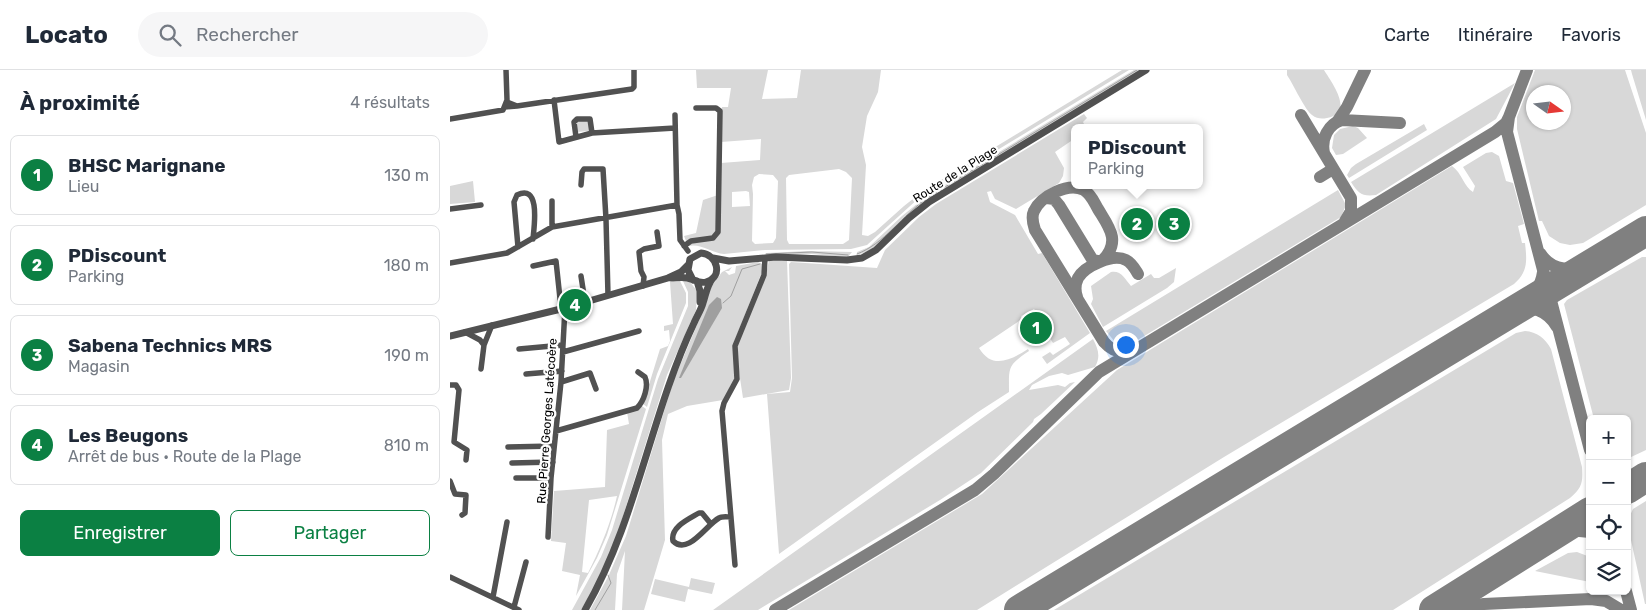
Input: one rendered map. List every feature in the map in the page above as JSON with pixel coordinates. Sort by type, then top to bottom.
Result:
[{"type":"street","points":[[450,119],[499,112],[506,104],[506,70]]},
{"type":"street","points":[[506,104],[517,106],[632,89],[634,87],[634,70]]},
{"type":"street","name":"Route de la Plage","points":[[712,258],[740,260],[804,257],[847,260],[869,255],[929,202],[1146,70]]},
{"type":"street","points":[[554,100],[559,142],[592,132],[675,128]]},
{"type":"street","points":[[686,248],[691,241],[713,238],[718,232],[720,111],[716,108],[696,108]]},
{"type":"street","points":[[675,115],[679,239],[692,260],[689,274],[695,280],[701,297],[698,314]]},
{"type":"street","points":[[576,137],[574,122],[577,119],[590,119],[592,132]]},
{"type":"street","points":[[581,185],[584,169],[600,168],[604,170],[608,295]]},
{"type":"street","points":[[518,247],[514,202],[515,198],[521,193],[526,192],[534,202],[533,239]]},
{"type":"street","points":[[552,201],[552,228]]},
{"type":"street","points":[[450,209],[481,204]]},
{"type":"street","points":[[450,263],[507,253],[552,228],[677,205]]},
{"type":"street","points":[[643,286],[644,277],[640,271],[639,252],[644,248],[659,246],[657,232]]},
{"type":"street","points":[[450,336],[563,308],[668,278],[683,270],[692,260],[705,254],[712,258],[717,266],[668,382],[620,536],[607,568],[585,610]]},
{"type":"street","points":[[735,565],[722,411],[725,400],[737,379],[735,346],[764,276],[765,258]]},
{"type":"street","name":"Route de la Plage","points":[[714,275],[724,266],[740,260]]},
{"type":"street","name":"Rue Pierre Georges Latécoère","points":[[533,266],[556,262],[563,308],[562,371],[551,478],[548,537]]},
{"type":"street","points":[[668,278],[688,278],[707,282],[714,275]]},
{"type":"street","points":[[582,276],[584,302]]},
{"type":"street","points":[[481,369],[484,345],[492,325]]},
{"type":"street","points":[[563,352],[639,331]]},
{"type":"street","points":[[465,332],[480,340],[484,345]]},
{"type":"street","points":[[519,349],[563,345]]},
{"type":"street","points":[[526,374],[562,371]]},
{"type":"street","points":[[556,431],[637,408],[642,402],[647,382],[645,377],[638,372]]},
{"type":"street","points":[[561,382],[590,373],[596,389]]},
{"type":"street","points":[[450,385],[456,385],[459,390],[454,442],[467,450],[466,460]]},
{"type":"street","points":[[508,447],[554,446]]},
{"type":"street","points":[[512,463],[553,462]]},
{"type":"street","points":[[516,478],[551,478]]},
{"type":"street","points":[[451,481],[455,494],[466,495],[464,513],[462,515]]},
{"type":"street","points":[[711,524],[702,513],[699,513],[675,529],[672,536],[673,542],[680,546],[686,545],[719,518],[731,517]]},
{"type":"street","points":[[491,596],[508,522]]},
{"type":"street","points":[[491,596],[499,548]]},
{"type":"street","points":[[450,577],[516,608],[526,562]]},
{"type":"shaded area","points":[[696,70],[768,70],[762,99],[797,98],[801,70],[881,70],[878,92],[867,116],[862,147],[866,165],[862,235],[868,236],[923,191],[1122,70],[1129,70],[920,197],[867,245],[851,249],[765,250],[724,254],[693,245],[688,246],[684,236],[696,233],[703,200],[721,194],[721,163],[760,160],[761,139],[721,142],[722,107],[728,107],[731,88],[697,88]],"holes":[[[839,169],[846,172],[852,178],[849,240],[843,244],[789,244],[787,240],[786,178],[789,175]],[[759,174],[773,175],[778,181],[776,238],[773,243],[755,244],[752,241],[752,185],[754,177]],[[732,192],[749,192],[750,206],[732,207]]]},
{"type":"shaded area","points":[[1134,70],[1142,70],[931,199],[875,247],[857,255],[857,252],[869,247],[928,195]]},
{"type":"shaded area","points":[[1287,70],[1324,70],[1339,97],[1339,110],[1335,115],[1320,118],[1312,115],[1287,75]]},
{"type":"shaded area","points":[[1535,70],[1625,70],[1646,133],[1646,205],[1583,243],[1570,245],[1560,243],[1549,236],[1542,221],[1539,221],[1517,129],[1517,117],[1526,94],[1526,130],[1571,130],[1571,85],[1529,85]]},
{"type":"shaded area","points":[[1631,70],[1646,70],[1646,120],[1632,74]]},
{"type":"shaded area","points":[[1515,83],[1496,119],[1376,195],[1361,193],[1351,182]]},
{"type":"shaded area","points":[[1084,114],[1087,118],[1083,122],[1084,124],[1071,124],[1071,141],[1055,152],[1064,168],[1063,176],[1059,183],[1016,209],[995,199],[991,191],[987,192],[990,202],[1015,215],[1038,254],[1042,253],[1090,333],[1047,364],[1042,357],[1050,352],[1053,355],[1070,344],[1065,337],[1053,343],[1038,319],[1041,317],[1034,309],[1021,316],[1022,319],[979,348],[984,355],[996,361],[1015,357],[1028,349],[1029,351],[1017,360],[1011,368],[1009,392],[978,412],[779,554],[767,394],[790,392],[792,378],[789,264],[791,262],[877,268],[885,250],[919,217],[936,204]]},
{"type":"shaded area","points":[[588,119],[589,131],[577,132],[577,121]]},
{"type":"shaded area","points":[[1424,124],[1427,130],[1349,178],[1347,175],[1356,164]]},
{"type":"shaded area","points":[[1353,126],[1358,128],[1367,138],[1343,154],[1336,155],[1332,148],[1334,135],[1340,129]]},
{"type":"shaded area","points":[[1492,152],[1499,156],[1506,181],[1513,183],[1524,224],[1518,226],[1522,243],[1525,243],[1526,266],[1519,280],[1514,284],[1224,457],[977,610],[789,610],[982,494],[1117,370],[1452,166],[1467,187],[1473,192],[1475,186],[1463,167],[1486,153]]},
{"type":"shaded area","points":[[473,181],[475,202],[450,204],[450,186]]},
{"type":"shaded area","points":[[1338,190],[1346,205],[1341,217],[1136,341],[1124,346],[1115,342],[1106,331]]},
{"type":"shaded area","points":[[808,251],[852,252],[848,257],[811,254],[767,256],[766,253]]},
{"type":"shaded area","points":[[1642,257],[1646,257],[1646,450],[1631,457],[1631,415],[1593,415],[1564,304],[1567,300]]},
{"type":"shaded area","points":[[769,260],[787,260],[791,378],[789,390],[743,398],[736,352],[766,275]]},
{"type":"shaded area","points":[[758,262],[762,264],[762,272],[734,342],[735,378],[723,400],[687,406],[668,414],[662,440],[665,540],[644,610],[622,610],[625,551],[617,574],[615,610],[590,610],[608,577],[626,536],[673,382],[711,287],[722,272],[732,267],[729,271],[725,271],[729,275],[735,273],[736,266]]},
{"type":"shaded area","points":[[1176,268],[1174,282],[1167,288],[1103,327],[1091,304],[1093,299],[1091,286],[1111,272],[1118,272],[1131,286],[1151,274],[1154,278],[1159,278]]},
{"type":"shaded area","points":[[680,281],[686,293],[686,303],[657,374],[647,407],[643,404],[660,349],[668,346],[670,341],[669,330],[664,331],[664,326],[673,324],[670,282]]},
{"type":"shaded area","points":[[683,281],[690,282],[697,291],[696,310],[667,375],[614,545],[594,588],[581,610],[572,610],[601,557],[612,530],[658,379],[688,306],[688,292]]},
{"type":"shaded area","points":[[717,297],[721,299],[722,308],[681,378],[679,378],[709,305]]},
{"type":"shaded area","points":[[1525,331],[1540,336],[1551,349],[1582,467],[1582,481],[1579,488],[1570,498],[1393,610],[1054,610],[1516,333]]},
{"type":"shaded area","points":[[1093,339],[1098,353],[1095,367],[1068,375],[1062,373],[1049,376],[1032,385],[1029,390],[1058,385],[1065,387],[1075,382],[1034,419],[981,473],[940,500],[758,610],[713,610]]},
{"type":"shaded area","points":[[642,406],[646,409],[607,535],[597,558],[576,596],[580,575],[562,571],[566,543],[551,541],[554,491],[605,487],[607,430],[629,424],[627,412]],"holes":[[[617,496],[612,516],[597,555],[588,573],[582,572],[589,500]]]},
{"type":"shaded area","points":[[1646,501],[1646,604],[1631,540],[1631,513],[1633,509]]},
{"type":"shaded area","points":[[1577,552],[1586,555],[1586,581],[1535,571],[1568,553]]},
{"type":"shaded area","points":[[691,578],[715,583],[712,594],[688,589],[685,602],[651,594],[655,579],[689,587]]},
{"type":"waterway","points":[[857,254],[885,236],[927,198],[1137,70]]},
{"type":"waterway","points":[[766,254],[812,252],[848,255]]},
{"type":"waterway","points":[[723,303],[731,296],[742,269],[760,264]]},
{"type":"waterway","points":[[595,610],[611,583],[608,575]]},
{"type":"taxiway","points":[[1337,122],[1347,107],[1365,70]]},
{"type":"taxiway","points":[[1527,70],[1509,117],[1507,132],[1586,435]]},
{"type":"taxiway","points":[[1301,115],[1351,198],[1351,211],[1345,221]]},
{"type":"taxiway","points":[[775,610],[975,490],[994,474],[1099,372],[1495,132],[1506,123],[1509,117]]},
{"type":"taxiway","points":[[1324,153],[1325,137],[1329,129],[1342,120],[1400,123]]},
{"type":"taxiway","points":[[1320,177],[1333,169]]},
{"type":"taxiway","points":[[1071,188],[1056,192],[1038,205],[1033,216],[1035,230],[1104,342],[1116,351],[1131,351]]},
{"type":"taxiway","points":[[1081,189],[1092,198],[1111,234],[1111,247],[1103,260]]},
{"type":"taxiway","points":[[1047,198],[1054,199],[1059,205],[1092,259],[1102,261]]},
{"type":"taxiway","points":[[1635,237],[1646,235]]},
{"type":"taxiway","points":[[1540,253],[1557,267],[1570,269],[1592,263]]},
{"type":"taxiway","points":[[1077,297],[1076,283],[1078,278],[1093,265],[1107,259],[1120,258],[1126,260],[1132,264],[1138,274]]},
{"type":"taxiway","points":[[1521,306],[1536,291],[1543,272]]},
{"type":"taxiway","points":[[1514,311],[1527,308],[1538,310],[1549,317],[1557,327]]},
{"type":"taxiway","points":[[1570,524],[1581,517],[1586,511]]},
{"type":"taxiway","points":[[1550,536],[1569,530],[1586,532]]},
{"type":"taxiway","points":[[1627,595],[1631,610]]},
{"type":"taxiway","points":[[1447,610],[1484,604],[1591,599],[1606,601],[1621,610]]},
{"type":"runway","points":[[1019,610],[1646,231]]},
{"type":"runway","points":[[1631,486],[1646,477]]},
{"type":"runway","points":[[1434,610],[1586,515]]},
{"type":"place","name":"PDiscount","points":[[1137,224]]},
{"type":"place","name":"Sabena Technics MRS","points":[[1174,224]]},
{"type":"place","name":"Les Beugons","points":[[575,305]]},
{"type":"place","name":"BHSC Marignane","points":[[1036,328]]}]
